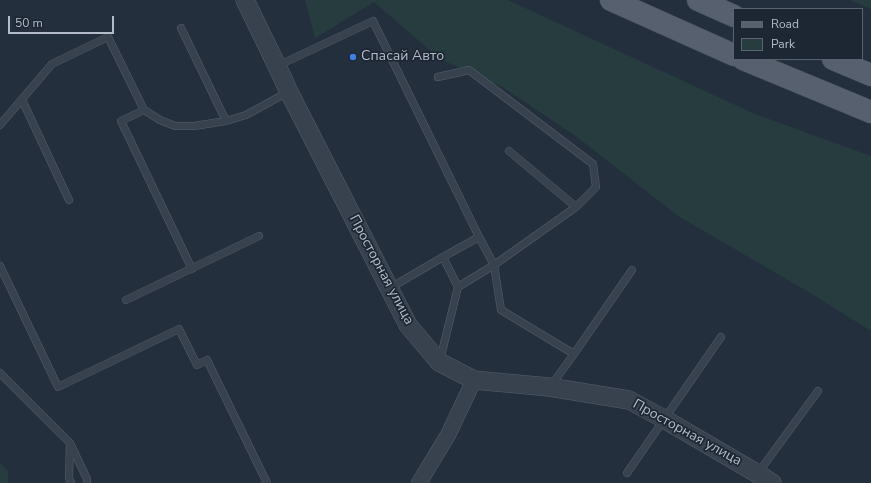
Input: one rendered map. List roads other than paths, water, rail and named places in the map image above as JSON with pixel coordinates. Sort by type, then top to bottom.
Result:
[{"type":"main road","points":[[611,0],[733,55]]},
{"type":"main road","points":[[698,0],[733,16]]},
{"type":"main road","points":[[745,60],[871,112]]},
{"type":"main road","points":[[836,60],[871,75]]},
{"type":"street","name":"Просторная улица","points":[[244,0],[277,66],[288,92],[408,325],[439,362],[474,380],[550,387],[629,400],[765,478]]},
{"type":"street","points":[[419,483],[448,436],[474,380]]},
{"type":"lane","points":[[277,66],[372,21],[494,265],[501,310],[574,354]]},
{"type":"lane","points":[[181,28],[226,121]]},
{"type":"lane","points":[[0,125],[52,64],[108,37],[144,110],[160,120],[175,126],[194,126],[226,121],[246,114],[288,92]]},
{"type":"lane","points":[[438,77],[469,70],[593,164],[596,187],[576,207],[494,265],[458,287]]},
{"type":"lane","points":[[22,100],[69,200]]},
{"type":"lane","points":[[144,110],[121,121],[192,269]]},
{"type":"lane","points":[[509,151],[576,207]]},
{"type":"lane","points":[[126,300],[259,236]]},
{"type":"lane","points":[[390,288],[479,237]]},
{"type":"lane","points":[[439,362],[458,287],[443,257]]},
{"type":"lane","points":[[0,266],[58,387],[179,329],[197,365],[207,360],[266,483]]},
{"type":"lane","points":[[550,387],[632,270]]},
{"type":"lane","points":[[627,474],[721,337]]},
{"type":"lane","points":[[0,373],[70,443],[88,479],[87,483]]},
{"type":"lane","points":[[765,478],[818,391]]},
{"type":"lane","points":[[70,443],[70,483]]},
{"type":"place","name":"Спасай Авто","points":[[353,57]]}]
